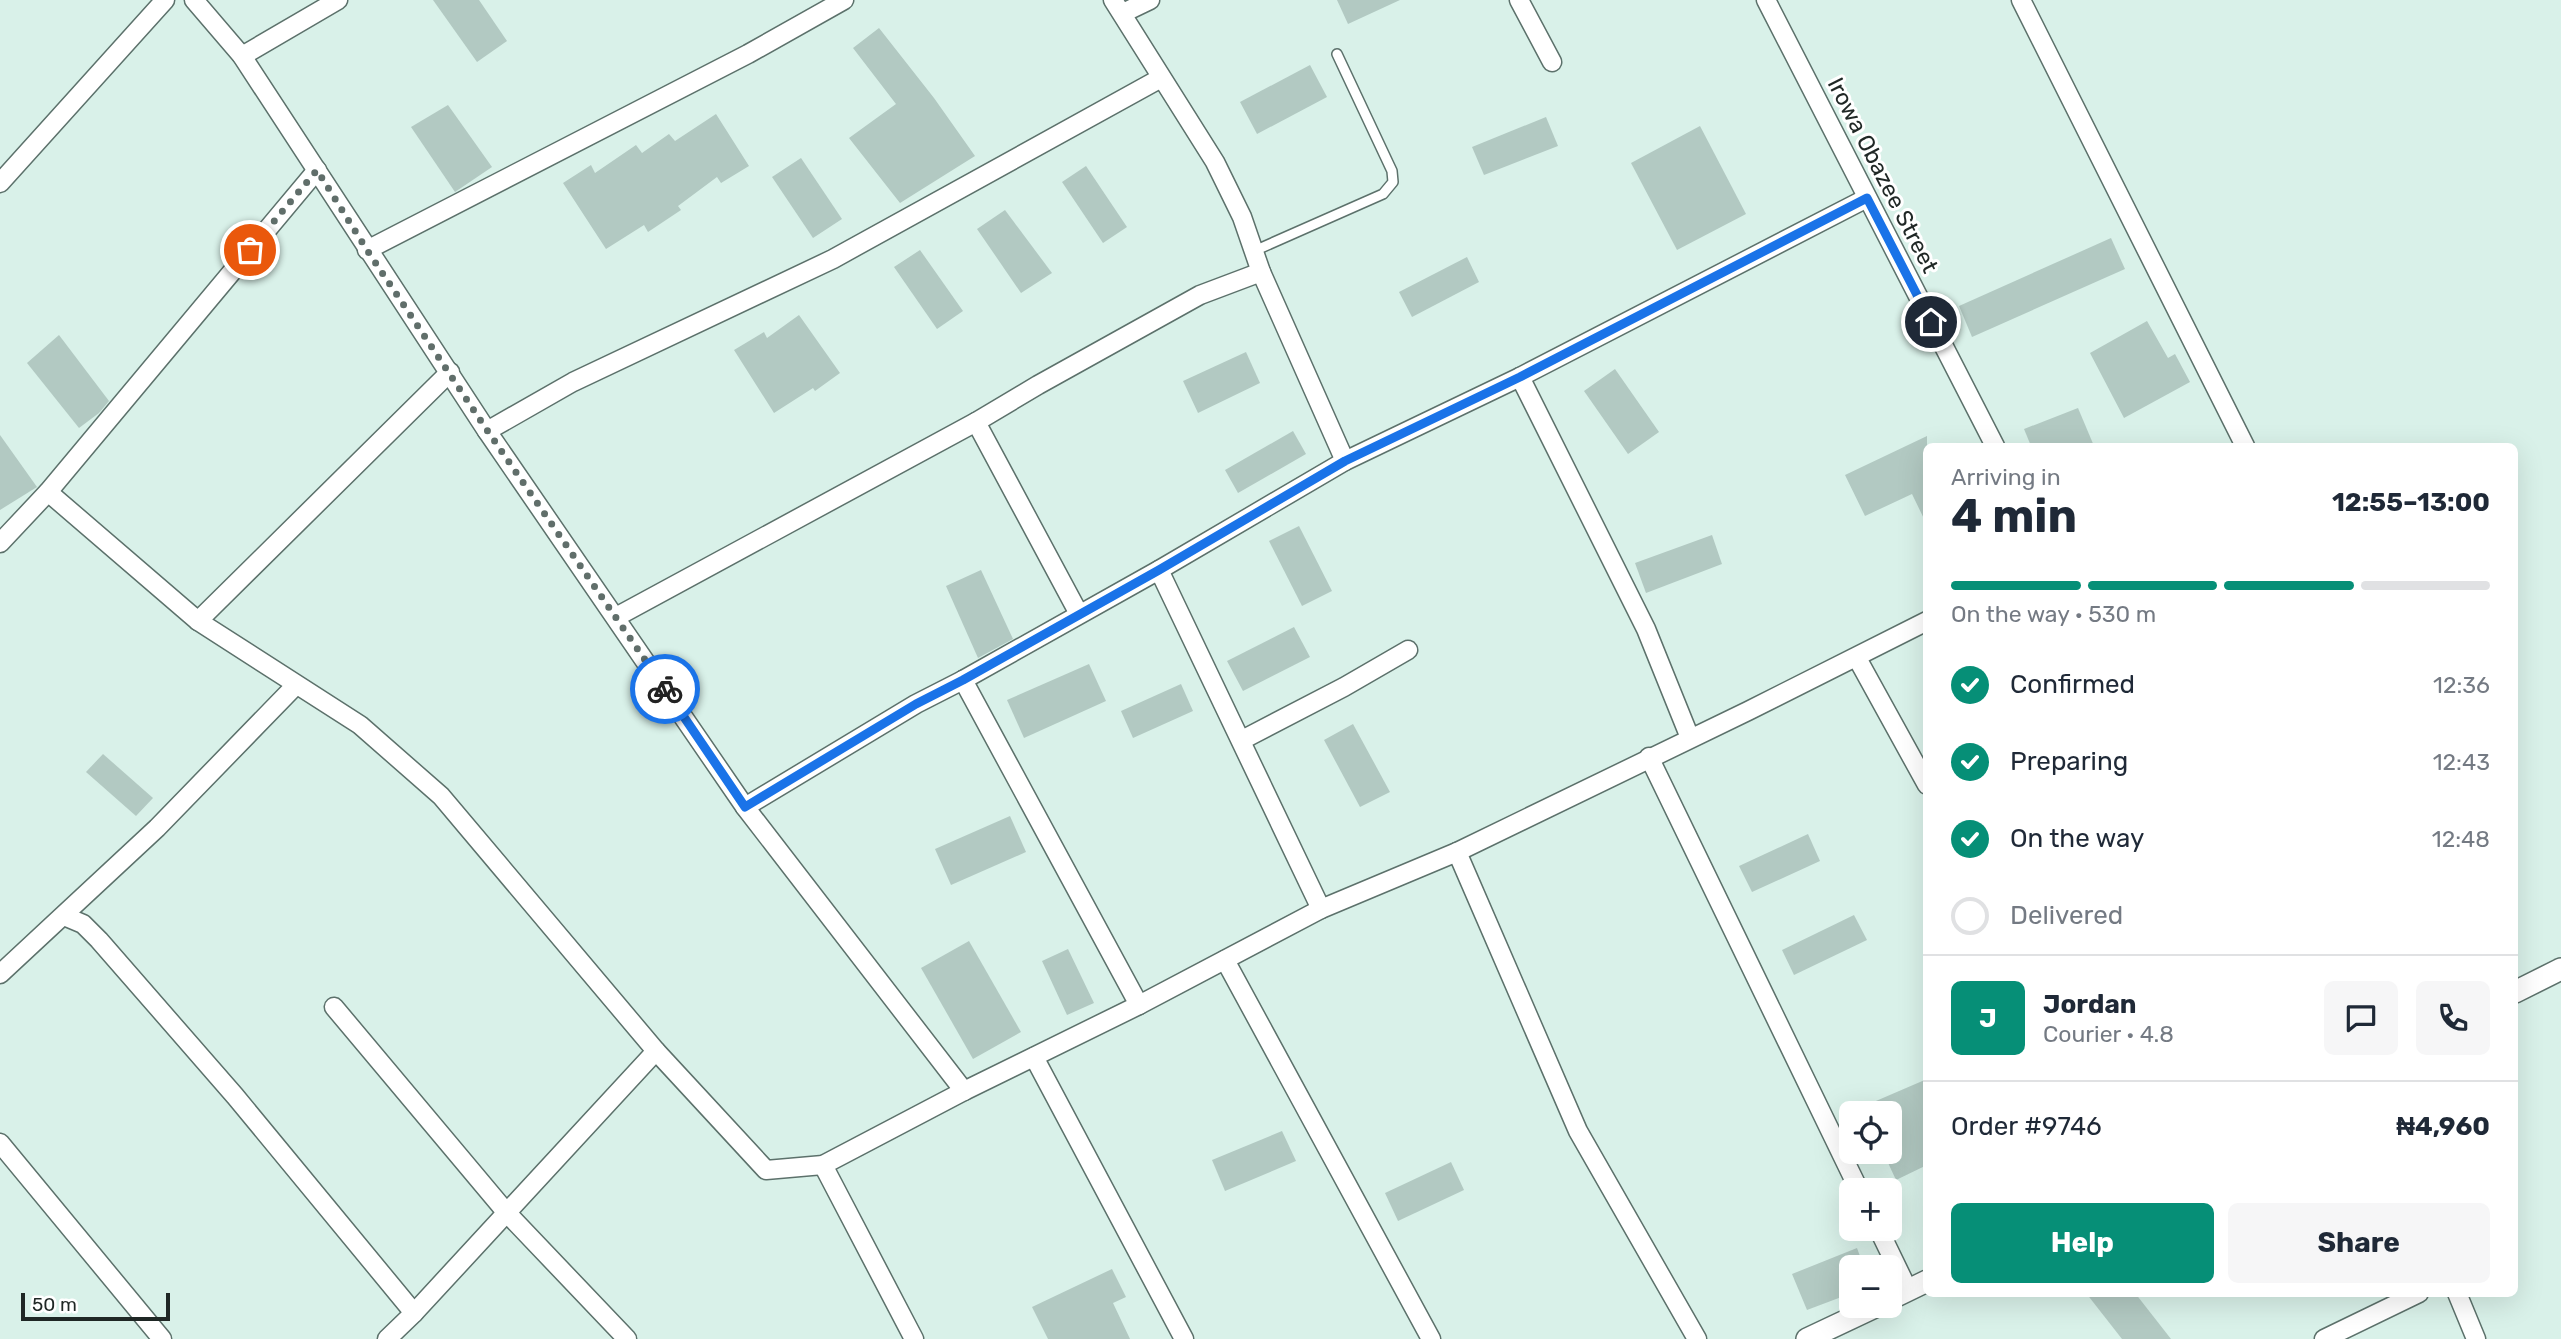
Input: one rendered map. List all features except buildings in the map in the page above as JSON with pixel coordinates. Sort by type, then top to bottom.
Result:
[{"type":"street","points":[[0,183],[165,0]]},
{"type":"street","points":[[194,0],[242,56],[487,430],[745,807],[964,1091]]},
{"type":"street","points":[[242,56],[338,0]]},
{"type":"street","points":[[367,250],[735,60],[845,0]]},
{"type":"street","points":[[1150,0],[1118,7],[1215,162],[1242,217],[1261,272],[1345,461]]},
{"type":"street","points":[[1519,0],[1552,62]]},
{"type":"street","name":"Irowa Obazee Street","points":[[1766,0],[1993,443]]},
{"type":"street","points":[[2021,0],[2243,443]]},
{"type":"street","points":[[487,430],[573,382],[833,259],[1161,78]]},
{"type":"street","points":[[0,543],[48,492],[317,170]]},
{"type":"street","points":[[745,807],[916,704],[1159,570],[1345,461],[1520,377],[1867,198]]},
{"type":"street","points":[[616,617],[976,422],[1200,295],[1261,272]]},
{"type":"street","points":[[198,621],[450,372]]},
{"type":"street","points":[[1520,377],[1646,629],[1690,738]]},
{"type":"street","points":[[976,422],[1079,614]]},
{"type":"street","points":[[48,492],[198,621],[360,725],[442,796],[656,1051],[766,1171],[822,1165],[1139,1005],[1321,909],[1457,852],[1857,658],[1923,623]]},
{"type":"street","points":[[1159,570],[1321,909]]},
{"type":"street","points":[[1242,740],[1408,650]]},
{"type":"street","points":[[1857,658],[1923,778]]},
{"type":"street","points":[[963,680],[1139,1005]]},
{"type":"street","points":[[0,974],[157,828],[296,685]]},
{"type":"street","points":[[1649,757],[1853,1178]]},
{"type":"street","points":[[1457,852],[1578,1131],[1697,1339]]},
{"type":"street","points":[[64,916],[83,924],[99,940],[235,1096],[414,1313]]},
{"type":"street","points":[[1225,960],[1431,1339]]},
{"type":"street","points":[[2518,988],[2561,969]]},
{"type":"street","points":[[334,1007],[506,1212],[627,1339]]},
{"type":"street","points":[[387,1339],[656,1051]]},
{"type":"street","points":[[1034,1057],[1184,1339]]},
{"type":"street","points":[[0,1143],[162,1339]]},
{"type":"street","points":[[822,1165],[914,1339]]},
{"type":"street","points":[[1884,1241],[1908,1290]]},
{"type":"street","points":[[2324,1339],[2410,1297]]},
{"type":"street","points":[[2459,1297],[2476,1339]]},
{"type":"street","points":[[1807,1339],[1852,1318]]},
{"type":"lane","points":[[1254,251],[1383,194],[1393,182],[1392,171],[1337,54]]},
{"type":"way so far","points":[[250,250],[317,170],[487,430],[665,689]]},
{"type":"route","points":[[665,689],[745,807],[916,704],[1159,570],[1345,461],[1520,377],[1867,198],[1931,322]]}]
